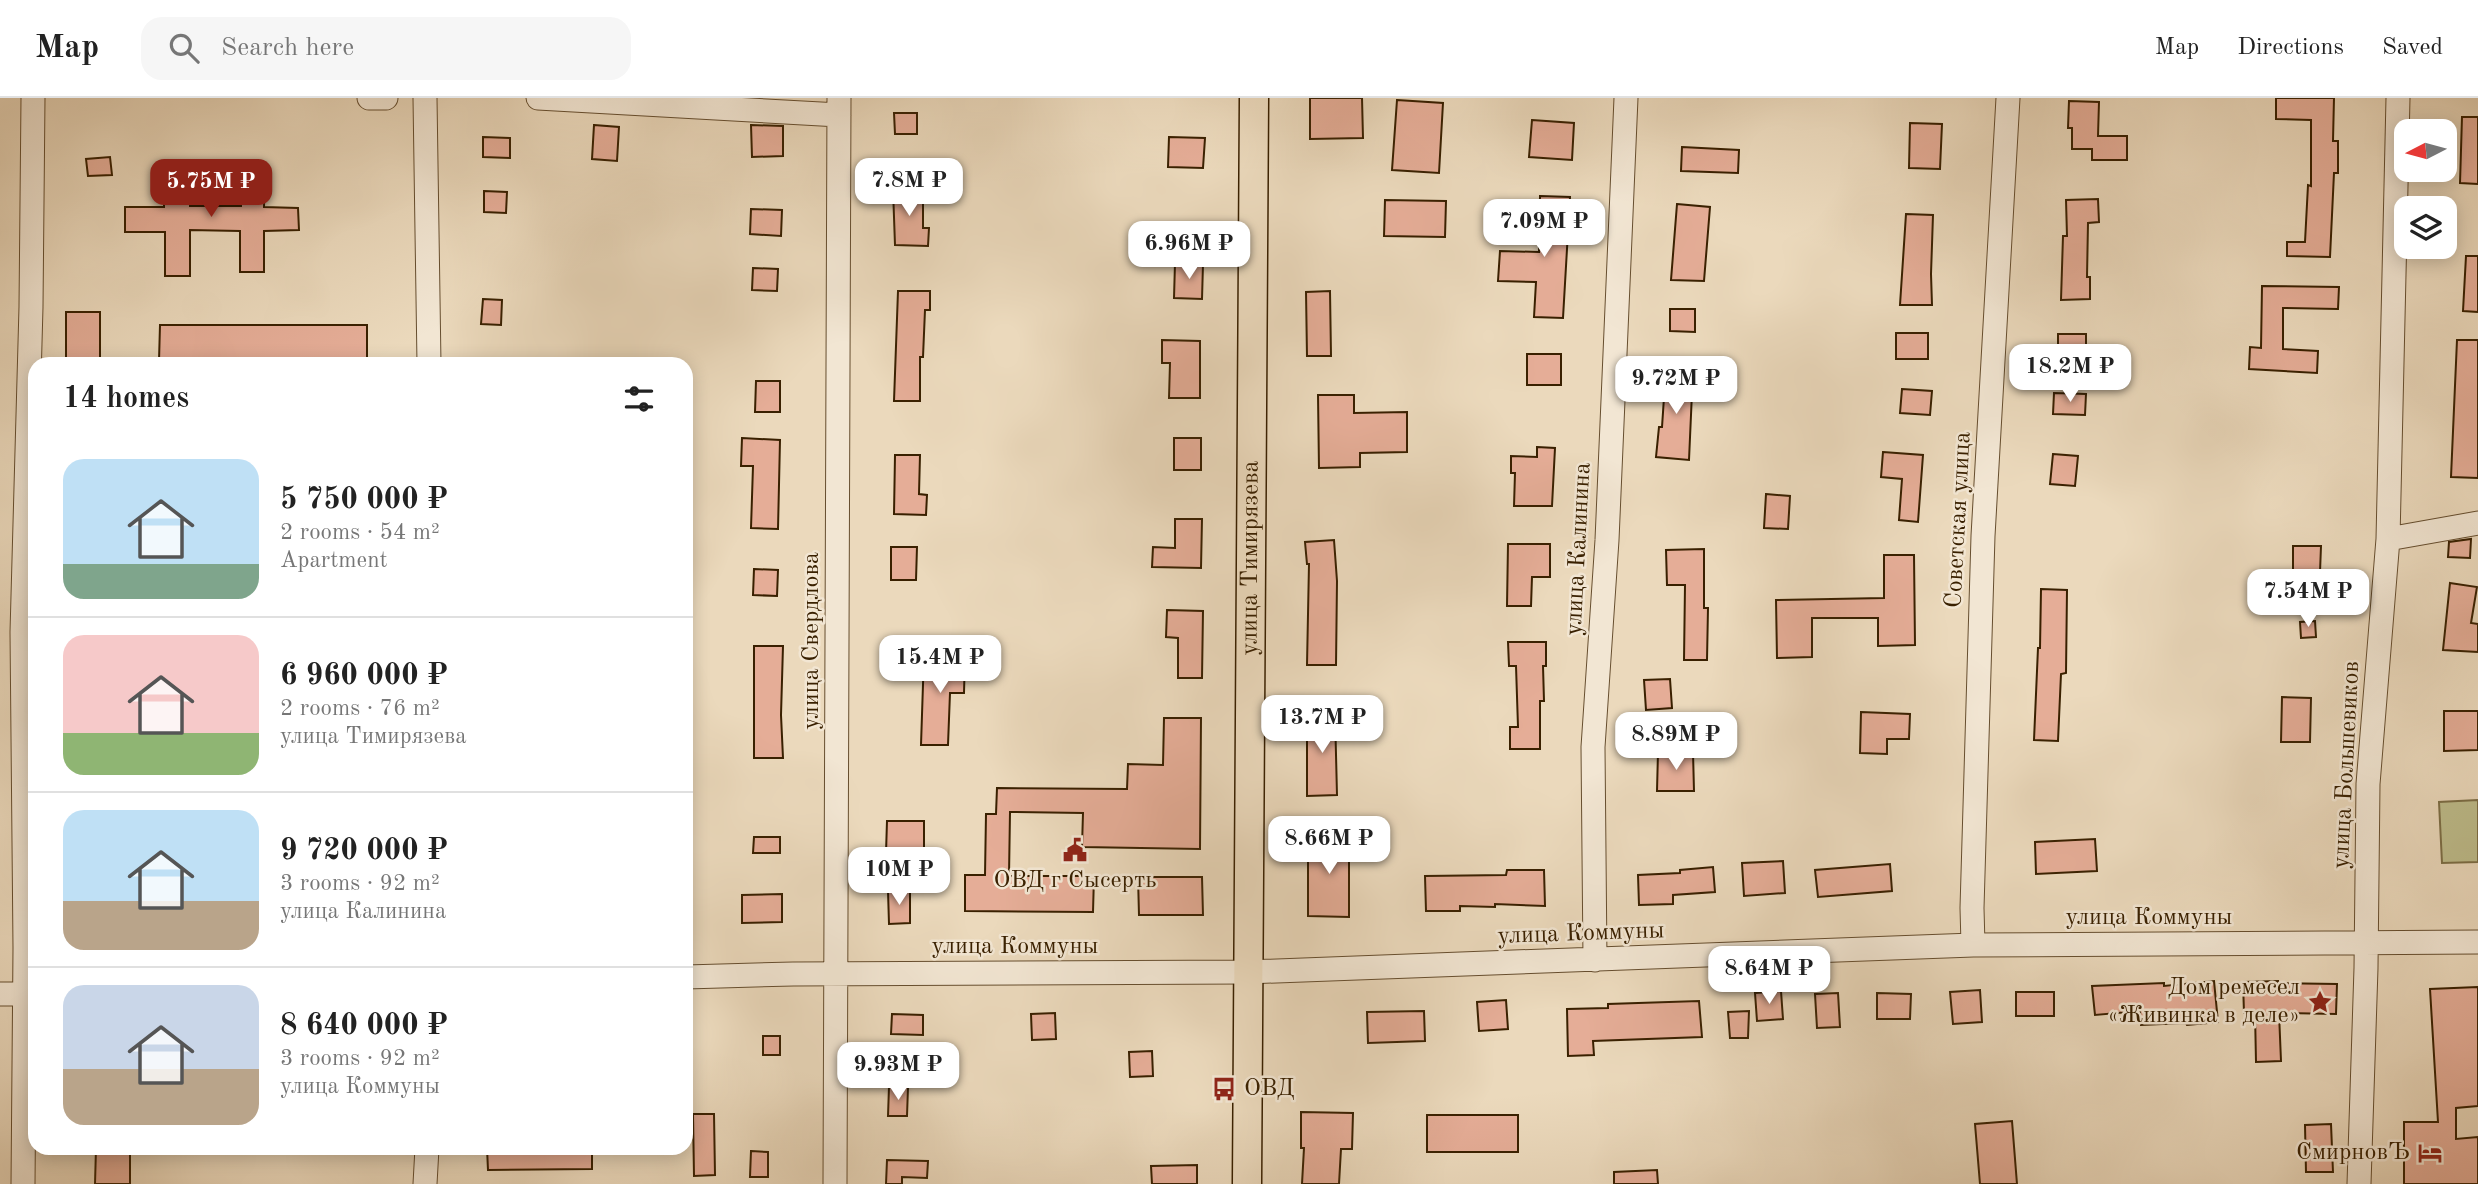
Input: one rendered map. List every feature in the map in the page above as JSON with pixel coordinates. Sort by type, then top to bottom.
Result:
[{"type":"main road","name":"улица Тимирязева","points":[[1247,1184],[1254,98]]},
{"type":"street","points":[[30,357],[33,98]]},
{"type":"street","points":[[369,98],[386,98]]},
{"type":"street","points":[[425,98],[429,357]]},
{"type":"street","points":[[538,98],[839,106]]},
{"type":"street","name":"улица Калинина","points":[[1595,960],[1593,747],[1607,540],[1626,98]]},
{"type":"street","name":"Советская улица","points":[[1973,944],[1983,536],[2008,98]]},
{"type":"street","name":"улица Большевиков","points":[[2359,1184],[2367,943],[2368,784],[2388,539],[2398,98]]},
{"type":"street","name":"улица Свердлова","points":[[835,1184],[839,106]]},
{"type":"street","points":[[28,415],[22,632],[28,976]]},
{"type":"street","points":[[2388,539],[2478,523]]},
{"type":"street","name":"улица Коммуны","points":[[693,977],[1247,972],[1973,944],[2478,942]]},
{"type":"street","points":[[0,994],[28,994]]},
{"type":"street","points":[[23,1184],[28,1026]]},
{"type":"street","points":[[425,1184],[426,1155]]},
{"type":"shaded area","points":[[2478,800],[2478,862],[2442,863],[2439,802]]},
{"type":"building","points":[[1310,98],[1362,98],[1363,138],[1310,139]]},
{"type":"building","points":[[2276,98],[2334,98],[2333,141],[2338,141],[2338,173],[2334,173],[2330,257],[2287,256],[2287,242],[2305,242],[2308,185],[2311,186],[2311,120],[2276,119]]},
{"type":"building","points":[[1397,100],[1443,103],[1439,173],[1392,170]]},
{"type":"building","points":[[2069,101],[2099,102],[2098,136],[2127,136],[2127,160],[2092,160],[2092,149],[2072,149],[2072,128],[2068,128]]},
{"type":"building","points":[[894,113],[917,113],[917,134],[895,134]]},
{"type":"building","points":[[2462,117],[2478,117],[2478,184],[2460,183]]},
{"type":"building","points":[[1532,120],[1574,123],[1572,160],[1529,157]]},
{"type":"building","points":[[1910,123],[1942,124],[1940,169],[1909,168]]},
{"type":"building","points":[[594,125],[619,127],[617,161],[592,159]]},
{"type":"building","points":[[751,125],[783,126],[783,156],[752,157]]},
{"type":"building","points":[[483,137],[510,138],[510,158],[483,157]]},
{"type":"building","points":[[1169,137],[1205,138],[1203,168],[1168,167]]},
{"type":"building","points":[[1682,147],[1739,150],[1738,173],[1681,171]]},
{"type":"building","points":[[110,157],[112,175],[88,176],[86,159]]},
{"type":"building","points":[[164,163],[190,163],[190,206],[241,206],[241,167],[265,166],[264,207],[298,208],[299,230],[264,231],[264,272],[240,272],[240,231],[190,230],[190,276],[165,276],[165,232],[125,232],[125,207],[164,207]]},
{"type":"building","points":[[893,189],[923,190],[923,228],[929,228],[928,246],[895,245]]},
{"type":"building","points":[[484,191],[507,192],[506,213],[484,212]]},
{"type":"building","points":[[1540,196],[1570,197],[1563,318],[1534,317],[1536,282],[1498,281],[1500,251],[1539,252]]},
{"type":"building","points":[[2098,199],[2099,222],[2088,223],[2087,277],[2090,277],[2090,299],[2061,300],[2063,236],[2067,236],[2066,200]]},
{"type":"building","points":[[1385,200],[1446,201],[1445,237],[1384,236]]},
{"type":"building","points":[[1677,204],[1710,207],[1704,281],[1671,280]]},
{"type":"building","points":[[751,209],[782,210],[781,236],[750,234]]},
{"type":"building","points":[[1906,214],[1933,215],[1932,305],[1900,305]]},
{"type":"building","points":[[2466,256],[2478,256],[2478,312],[2463,311]]},
{"type":"building","points":[[1175,263],[1203,264],[1202,299],[1174,298]]},
{"type":"building","points":[[753,268],[778,269],[777,291],[752,290]]},
{"type":"building","points":[[2262,286],[2339,287],[2338,309],[2283,308],[2283,349],[2318,351],[2317,373],[2249,369],[2250,347],[2261,348]]},
{"type":"building","points":[[898,291],[930,291],[930,310],[925,310],[923,357],[920,357],[920,401],[894,401]]},
{"type":"building","points":[[1330,291],[1331,356],[1307,356],[1306,292]]},
{"type":"building","points":[[483,299],[502,300],[501,325],[481,324]]},
{"type":"building","points":[[1670,309],[1695,309],[1695,332],[1670,331]]},
{"type":"building","points":[[66,312],[100,312],[100,357],[66,357]]},
{"type":"building","points":[[160,325],[367,325],[367,357],[159,357]]},
{"type":"building","points":[[1896,333],[1928,333],[1928,359],[1896,359]]},
{"type":"building","points":[[2058,334],[2086,334],[2086,356],[2058,355]]},
{"type":"building","points":[[1162,340],[1200,341],[1200,398],[1169,398],[1170,363],[1162,363]]},
{"type":"building","points":[[2457,340],[2478,340],[2478,478],[2451,477]]},
{"type":"building","points":[[1527,354],[1561,354],[1561,385],[1527,385]]},
{"type":"building","points":[[1666,368],[1693,370],[1689,460],[1656,457],[1659,427],[1662,427]]},
{"type":"building","points":[[756,381],[780,381],[780,412],[755,412]]},
{"type":"building","points":[[1902,389],[1932,391],[1930,415],[1900,413]]},
{"type":"building","points":[[2054,393],[2086,394],[2085,415],[2053,414]]},
{"type":"building","points":[[1318,395],[1354,395],[1354,413],[1407,412],[1407,452],[1360,453],[1360,467],[1319,468]]},
{"type":"building","points":[[742,438],[780,440],[778,529],[751,528],[753,466],[741,466]]},
{"type":"building","points":[[1174,438],[1201,438],[1201,470],[1174,470]]},
{"type":"building","points":[[1537,447],[1555,448],[1552,506],[1514,506],[1515,473],[1511,473],[1511,456],[1537,457]]},
{"type":"building","points":[[1883,452],[1923,455],[1918,522],[1899,520],[1902,479],[1881,477]]},
{"type":"building","points":[[2053,454],[2078,456],[2075,486],[2050,484]]},
{"type":"building","points":[[895,455],[920,455],[919,494],[927,495],[926,515],[894,514]]},
{"type":"building","points":[[1766,494],[1790,496],[1788,529],[1764,528]]},
{"type":"building","points":[[1175,519],[1202,519],[1201,568],[1152,567],[1153,547],[1175,548]]},
{"type":"building","points":[[2471,539],[2470,558],[2448,557],[2449,542]]},
{"type":"building","points":[[1334,540],[1337,581],[1336,665],[1307,665],[1309,564],[1305,542]]},
{"type":"building","points":[[1508,544],[1550,544],[1550,577],[1532,577],[1531,606],[1507,606]]},
{"type":"building","points":[[2293,546],[2321,546],[2320,572],[2293,572]]},
{"type":"building","points":[[891,547],[917,547],[916,580],[891,580]]},
{"type":"building","points":[[1704,549],[1704,608],[1708,608],[1707,660],[1684,660],[1685,585],[1667,585],[1666,550]]},
{"type":"building","points":[[1884,555],[1914,555],[1915,645],[1878,646],[1878,618],[1812,618],[1812,657],[1777,658],[1776,600],[1884,598]]},
{"type":"building","points":[[754,569],[778,570],[777,596],[753,595]]},
{"type":"building","points":[[2450,583],[2477,587],[2471,623],[2478,624],[2478,652],[2443,650]]},
{"type":"building","points":[[2041,589],[2067,590],[2066,673],[2061,674],[2058,741],[2034,740]]},
{"type":"building","points":[[1167,610],[1203,611],[1202,678],[1178,678],[1178,638],[1166,637]]},
{"type":"building","points":[[2315,621],[2316,637],[2301,638],[2300,622]]},
{"type":"building","points":[[1508,642],[1546,642],[1546,666],[1543,666],[1544,701],[1540,701],[1540,749],[1510,749],[1510,727],[1518,727],[1516,666],[1509,666]]},
{"type":"building","points":[[754,646],[783,646],[783,758],[754,758]]},
{"type":"building","points":[[924,654],[965,655],[964,693],[950,693],[948,745],[921,745]]},
{"type":"building","points":[[1670,679],[1672,708],[1646,710],[1644,680]]},
{"type":"building","points":[[2282,697],[2311,698],[2310,742],[2281,742]]},
{"type":"building","points":[[2444,711],[2478,711],[2478,750],[2444,751]]},
{"type":"building","points":[[1861,712],[1910,714],[1909,739],[1887,739],[1887,754],[1860,753]]},
{"type":"building","points":[[1335,714],[1337,795],[1307,796],[1307,715]]},
{"type":"building","points":[[1164,718],[1201,718],[1200,849],[1082,847],[1083,813],[1010,812],[1009,876],[1094,876],[1093,912],[965,911],[965,875],[985,875],[986,814],[996,814],[997,788],[1127,789],[1128,764],[1163,765]]},
{"type":"building","points":[[1658,752],[1693,752],[1694,791],[1657,791]]},
{"type":"building","points":[[887,821],[924,821],[924,853],[886,853]]},
{"type":"building","points":[[1308,835],[1349,835],[1349,917],[1308,916]]},
{"type":"building","points":[[754,837],[780,837],[780,853],[753,853]]},
{"type":"building","points":[[2095,839],[2097,871],[2036,874],[2035,842]]},
{"type":"building","points":[[1783,861],[1785,893],[1744,896],[1742,863]]},
{"type":"building","points":[[1890,864],[1892,891],[1818,897],[1815,870]]},
{"type":"building","points":[[1713,867],[1715,892],[1673,895],[1673,904],[1639,905],[1638,875],[1680,873],[1680,870]]},
{"type":"building","points":[[1507,870],[1544,870],[1545,906],[1495,904],[1495,907],[1460,906],[1460,911],[1426,911],[1425,876],[1506,875]]},
{"type":"building","points":[[1138,877],[1202,877],[1203,915],[1139,915]]},
{"type":"building","points":[[888,891],[910,891],[910,923],[889,924]]},
{"type":"building","points":[[782,894],[782,922],[742,923],[742,895]]},
{"type":"building","points":[[2214,981],[2218,1022],[2141,1025],[2140,1011],[2095,1015],[2092,986],[2164,983],[2164,986]]},
{"type":"building","points":[[2243,982],[2337,984],[2336,1014],[2279,1013],[2281,1061],[2256,1062],[2255,1012],[2244,1013]]},
{"type":"building","points":[[2478,987],[2478,1106],[2456,1108],[2456,1139],[2478,1137],[2478,1184],[2404,1184],[2404,1122],[2438,1122],[2430,989]]},
{"type":"building","points":[[1980,990],[1982,1022],[1953,1024],[1950,992]]},
{"type":"building","points":[[1781,991],[1783,1019],[1757,1021],[1755,993]]},
{"type":"building","points":[[2016,992],[2054,992],[2054,1016],[2016,1016]]},
{"type":"building","points":[[1838,993],[1840,1027],[1817,1028],[1815,994]]},
{"type":"building","points":[[1877,993],[1911,994],[1910,1019],[1877,1019]]},
{"type":"building","points":[[1506,1000],[1508,1029],[1479,1031],[1477,1002]]},
{"type":"building","points":[[1699,1001],[1702,1037],[1593,1041],[1594,1055],[1568,1056],[1567,1009],[1608,1008],[1608,1004]]},
{"type":"building","points":[[1424,1011],[1425,1041],[1368,1043],[1367,1012]]},
{"type":"building","points":[[1749,1011],[1748,1038],[1730,1038],[1728,1012]]},
{"type":"building","points":[[1055,1013],[1056,1039],[1032,1040],[1031,1014]]},
{"type":"building","points":[[892,1014],[923,1015],[923,1035],[891,1034]]},
{"type":"building","points":[[763,1036],[780,1036],[780,1055],[763,1055]]},
{"type":"building","points":[[1152,1051],[1153,1076],[1130,1077],[1129,1052]]},
{"type":"building","points":[[889,1087],[908,1087],[907,1116],[888,1116]]},
{"type":"building","points":[[1301,1112],[1353,1113],[1352,1149],[1341,1149],[1339,1184],[1302,1184],[1304,1148],[1301,1148]]},
{"type":"building","points":[[693,1114],[714,1114],[715,1175],[694,1176]]},
{"type":"building","points":[[1427,1115],[1518,1115],[1518,1152],[1427,1152]]},
{"type":"building","points":[[2012,1121],[2017,1184],[1980,1184],[1975,1124]]},
{"type":"building","points":[[2331,1124],[2333,1172],[2306,1172],[2305,1125]]},
{"type":"building","points":[[751,1151],[768,1152],[768,1177],[750,1177]]},
{"type":"building","points":[[96,1155],[130,1155],[130,1184],[95,1184]]},
{"type":"building","points":[[487,1155],[592,1155],[592,1169],[488,1170]]},
{"type":"building","points":[[887,1160],[928,1161],[927,1178],[902,1177],[902,1184],[886,1184]]},
{"type":"building","points":[[1197,1165],[1197,1184],[1152,1184],[1151,1166]]},
{"type":"building","points":[[1657,1170],[1658,1184],[1614,1184],[1614,1172]]},
{"type":"place","name":"ОВД г Сысерть","points":[[1075,850]]},
{"type":"place","name":"Дом ремесел «Живинка в деле»","points":[[2320,1002]]},
{"type":"place","name":"ОВД","points":[[1224,1089]]},
{"type":"place","name":"СмирновЪ","points":[[2430,1153]]}]
